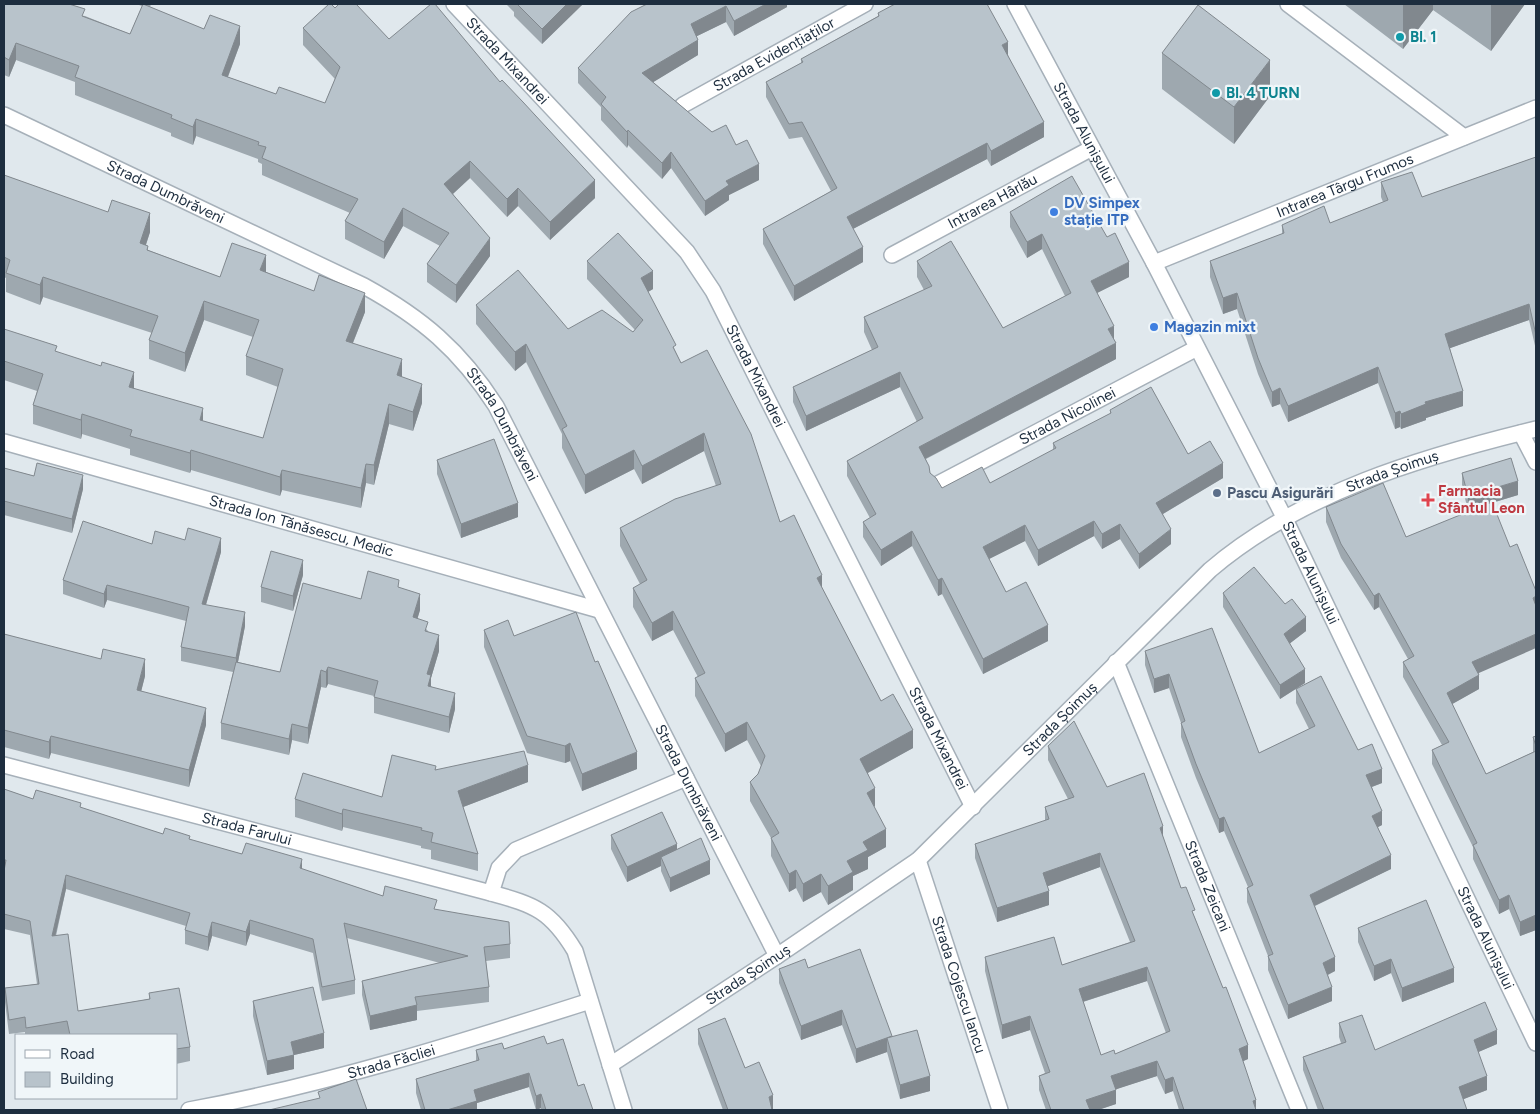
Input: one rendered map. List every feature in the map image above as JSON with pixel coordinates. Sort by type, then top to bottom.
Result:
[{"type":"street","name":"Strada Mixandrei","points":[[454,4],[687,252],[714,292],[973,807]]},
{"type":"street","name":"Strada Evidențiaților","points":[[683,105],[865,4]]},
{"type":"street","name":"Strada Alunișului","points":[[1015,4],[1154,263],[1284,517],[1536,1042]]},
{"type":"street","points":[[1288,4],[1464,138]]},
{"type":"street","name":"Intrarea Târgu Frumos","points":[[1154,263],[1536,108]]},
{"type":"street","name":"Strada Dumbrăveni","points":[[4,115],[344,275],[390,300],[430,328],[467,365],[496,406],[777,956]]},
{"type":"street","name":"Intrarea Hârlău","points":[[892,255],[1092,148]]},
{"type":"street","name":"Strada Nicolinei","points":[[938,484],[1197,348]]},
{"type":"street","name":"Strada Șoimuș","points":[[610,1065],[777,956],[918,860],[1210,570],[1252,536],[1284,517],[1345,488],[1410,465],[1529,431]]},
{"type":"street","points":[[1529,431],[1536,462]]},
{"type":"street","name":"Strada Ion Tănăsescu, Medic","points":[[4,442],[599,610]]},
{"type":"street","name":"Strada Zeicani","points":[[1116,662],[1299,1110]]},
{"type":"street","name":"Strada Farului","points":[[4,765],[491,893],[539,909],[552,919],[575,951],[624,1110]]},
{"type":"street","points":[[491,893],[499,868],[516,850],[686,778]]},
{"type":"street","name":"Strada Cojescu Iancu","points":[[918,860],[1000,1110]]},
{"type":"street","name":"Strada Făcliei","points":[[189,1110],[260,1095],[412,1055],[590,1001]]},
{"type":"building","points":[[4,4],[69,4],[85,9],[82,16],[130,34],[143,4],[204,29],[210,15],[240,26],[222,75],[276,94],[279,87],[325,103],[340,67],[303,28],[329,4],[335,8],[339,4],[356,4],[389,39],[431,4],[435,4],[500,82],[502,80],[595,180],[550,222],[518,188],[507,199],[470,161],[444,184],[490,238],[456,285],[427,264],[449,233],[403,208],[384,242],[345,221],[358,199],[262,158],[266,147],[258,145],[259,142],[196,119],[193,127],[171,118],[172,115],[75,77],[79,66],[16,43],[9,60],[4,57]]},
{"type":"building","points":[[517,4],[567,4],[542,29]]},
{"type":"building","points":[[647,4],[766,4],[734,21],[726,6],[691,24],[698,40],[642,73],[712,132],[726,125],[736,145],[747,140],[759,164],[726,181],[729,185],[705,201],[671,152],[662,163],[628,130],[627,132],[601,104],[606,97],[578,68],[631,12]]},
{"type":"building","points":[[895,4],[987,4],[1008,42],[1002,45],[1044,122],[991,151],[987,143],[847,217],[863,247],[794,286],[763,229],[837,188],[802,122],[789,124],[766,82],[803,62],[801,59],[879,16],[878,13]]},
{"type":"building","points":[[1198,5],[1270,60],[1234,107],[1162,53]]},
{"type":"building","points":[[1536,157],[1536,335],[1529,304],[1445,334],[1463,391],[1425,402],[1426,404],[1401,414],[1400,411],[1395,413],[1378,367],[1288,406],[1280,388],[1272,392],[1258,358],[1237,293],[1223,298],[1210,261],[1284,233],[1282,225],[1324,206],[1330,223],[1388,200],[1381,182],[1412,172],[1422,197]]},
{"type":"building","points":[[4,175],[108,212],[112,200],[150,213],[140,243],[148,246],[147,250],[220,277],[232,243],[266,255],[260,270],[314,291],[319,275],[365,293],[346,341],[402,359],[397,375],[422,384],[413,412],[389,404],[374,465],[366,464],[361,488],[282,470],[280,477],[191,450],[190,453],[130,436],[132,430],[82,414],[81,420],[33,405],[43,374],[4,361],[4,329],[57,346],[55,351],[101,366],[102,362],[134,372],[129,387],[203,408],[200,420],[263,438],[283,369],[246,356],[259,320],[204,301],[185,353],[149,340],[158,316],[43,277],[40,285],[6,273],[10,260],[4,257]]},
{"type":"building","points":[[1072,176],[1107,237],[1115,233],[1129,262],[1091,281],[1114,326],[1108,329],[1116,343],[919,447],[929,466],[930,473],[936,478],[942,488],[982,467],[990,483],[1056,448],[1053,443],[1111,413],[1110,410],[1151,387],[1188,454],[1210,441],[1223,463],[1156,503],[1171,529],[1139,554],[1120,524],[1102,534],[1094,521],[1038,550],[1025,525],[983,547],[1006,592],[1026,582],[1048,625],[983,659],[942,578],[938,580],[912,531],[881,550],[863,522],[876,514],[847,461],[923,418],[900,372],[806,416],[793,387],[878,347],[864,317],[932,286],[917,261],[951,241],[1003,328],[1071,293],[1042,234],[1027,242],[1010,212]]},
{"type":"building","points":[[618,233],[653,271],[641,278],[676,345],[673,347],[681,363],[707,350],[751,434],[780,522],[794,515],[822,575],[817,578],[881,701],[893,694],[913,730],[860,759],[875,788],[867,793],[886,829],[863,842],[868,850],[847,861],[853,872],[828,886],[821,874],[803,884],[796,870],[789,874],[771,838],[779,833],[750,782],[758,774],[765,756],[747,722],[725,734],[695,678],[705,673],[673,611],[652,623],[633,588],[647,580],[620,528],[675,499],[721,484],[704,433],[642,466],[634,450],[585,475],[562,429],[567,426],[526,344],[515,352],[476,305],[518,270],[568,329],[602,310],[633,332],[643,320],[587,261]]},
{"type":"building","points":[[494,439],[518,503],[461,524],[437,460]]},
{"type":"building","points":[[1511,458],[1518,481],[1468,496],[1462,473]]},
{"type":"building","points":[[37,463],[83,475],[72,519],[4,501],[4,468],[34,476]]},
{"type":"building","points":[[1383,483],[1406,537],[1492,502],[1510,547],[1517,544],[1536,591],[1536,596],[1533,598],[1536,606],[1536,634],[1472,662],[1479,675],[1447,693],[1486,774],[1536,751],[1536,915],[1520,922],[1509,895],[1499,900],[1473,845],[1477,843],[1432,750],[1449,742],[1403,662],[1414,656],[1379,593],[1374,596],[1341,544],[1326,507]]},
{"type":"building","points":[[83,521],[152,544],[155,531],[185,540],[188,528],[221,538],[202,604],[245,612],[236,658],[181,647],[189,607],[107,585],[104,594],[63,580]]},
{"type":"building","points":[[271,551],[303,560],[293,596],[261,587]]},
{"type":"building","points":[[1254,567],[1285,604],[1292,599],[1306,617],[1284,634],[1305,669],[1280,685],[1223,593]]},
{"type":"building","points":[[368,571],[399,580],[398,587],[420,594],[413,617],[428,622],[425,631],[439,635],[427,674],[431,675],[428,686],[455,693],[449,717],[374,697],[378,681],[328,667],[326,672],[321,670],[308,728],[292,724],[289,739],[221,723],[236,662],[280,672],[303,583],[361,599]]},
{"type":"building","points":[[576,612],[595,662],[598,661],[637,752],[582,774],[570,743],[565,746],[527,736],[484,630],[508,620],[514,636]]},
{"type":"building","points":[[1212,628],[1259,753],[1315,726],[1296,689],[1321,676],[1358,750],[1372,744],[1382,769],[1366,775],[1382,811],[1372,816],[1391,855],[1310,895],[1335,957],[1323,963],[1332,987],[1288,1005],[1268,956],[1273,954],[1247,888],[1253,885],[1224,817],[1219,819],[1196,764],[1181,723],[1185,721],[1169,674],[1154,679],[1145,651]]},
{"type":"building","points":[[4,634],[101,659],[103,649],[145,659],[137,690],[206,708],[189,770],[51,736],[49,742],[4,730]]},
{"type":"building","points":[[1074,721],[1107,787],[1144,773],[1163,826],[1160,828],[1181,888],[1186,887],[1195,910],[1192,911],[1223,988],[1226,987],[1248,1045],[1239,1049],[1256,1100],[1253,1101],[1256,1110],[1184,1110],[1173,1077],[1165,1080],[1157,1061],[1111,1076],[1116,1090],[1086,1100],[1090,1110],[1051,1110],[1039,1076],[1050,1072],[1030,1016],[1002,1025],[985,957],[1054,937],[1062,965],[1135,941],[1100,853],[1043,873],[1049,891],[997,908],[975,844],[1049,819],[1045,807],[1074,797],[1048,746]],"holes":[[[1147,967],[1170,1031],[1115,1054],[1114,1050],[1101,1055],[1079,989]]]},
{"type":"building","points":[[524,751],[528,765],[458,791],[478,854],[431,842],[433,833],[421,830],[422,828],[343,809],[342,814],[295,799],[303,773],[382,797],[392,755],[436,766],[435,770]]},
{"type":"building","points":[[4,789],[33,799],[36,790],[81,803],[80,807],[163,834],[165,828],[190,836],[189,839],[242,854],[246,843],[302,859],[300,868],[383,896],[385,886],[437,900],[434,909],[509,922],[510,944],[484,947],[489,987],[415,997],[417,1005],[370,1016],[362,981],[468,956],[344,923],[355,980],[322,987],[313,939],[250,920],[246,932],[212,922],[208,937],[185,930],[190,913],[66,875],[52,936],[68,934],[78,1011],[150,999],[149,993],[179,988],[190,1047],[178,1049],[178,1034],[70,1034],[67,1021],[26,1028],[25,1017],[9,1020],[5,988],[39,984],[30,921],[4,914],[4,871],[6,860],[4,860]]},
{"type":"building","points":[[662,812],[677,844],[627,867],[611,835]]},
{"type":"building","points":[[701,838],[710,860],[670,878],[661,857]]},
{"type":"building","points":[[1426,900],[1454,968],[1402,988],[1391,959],[1374,966],[1358,928]]},
{"type":"building","points":[[860,949],[892,1036],[856,1049],[842,1010],[801,1026],[779,969],[805,959],[808,968]]},
{"type":"building","points":[[313,987],[324,1033],[291,1042],[294,1055],[267,1061],[253,1001]]},
{"type":"building","points":[[1485,1002],[1497,1030],[1474,1040],[1487,1076],[1459,1087],[1467,1110],[1324,1110],[1303,1057],[1346,1042],[1339,1023],[1362,1015],[1375,1050]]},
{"type":"building","points":[[725,1018],[745,1068],[759,1062],[773,1095],[769,1097],[772,1110],[728,1110],[698,1029]]},
{"type":"building","points":[[917,1030],[930,1076],[900,1085],[887,1038]]},
{"type":"building","points":[[544,1036],[547,1044],[563,1039],[578,1086],[584,1084],[593,1110],[546,1110],[541,1094],[536,1096],[529,1073],[474,1090],[477,1101],[447,1110],[425,1110],[416,1079],[479,1060],[476,1050],[502,1043],[504,1049]]},
{"type":"building","points":[[356,1079],[367,1110],[269,1110],[320,1098],[318,1092]]},
{"type":"place","name":"Bl. 1","points":[[1400,37]]},
{"type":"place","name":"Bl. 4 TURN","points":[[1216,93]]},
{"type":"place","name":"DV Simpex stație ITP","points":[[1054,212]]},
{"type":"place","name":"Magazin mixt","points":[[1154,327]]},
{"type":"place","name":"Pascu Asigurări","points":[[1217,493]]},
{"type":"place","name":"Farmacia Sfântul Leon","points":[[1428,500]]}]
